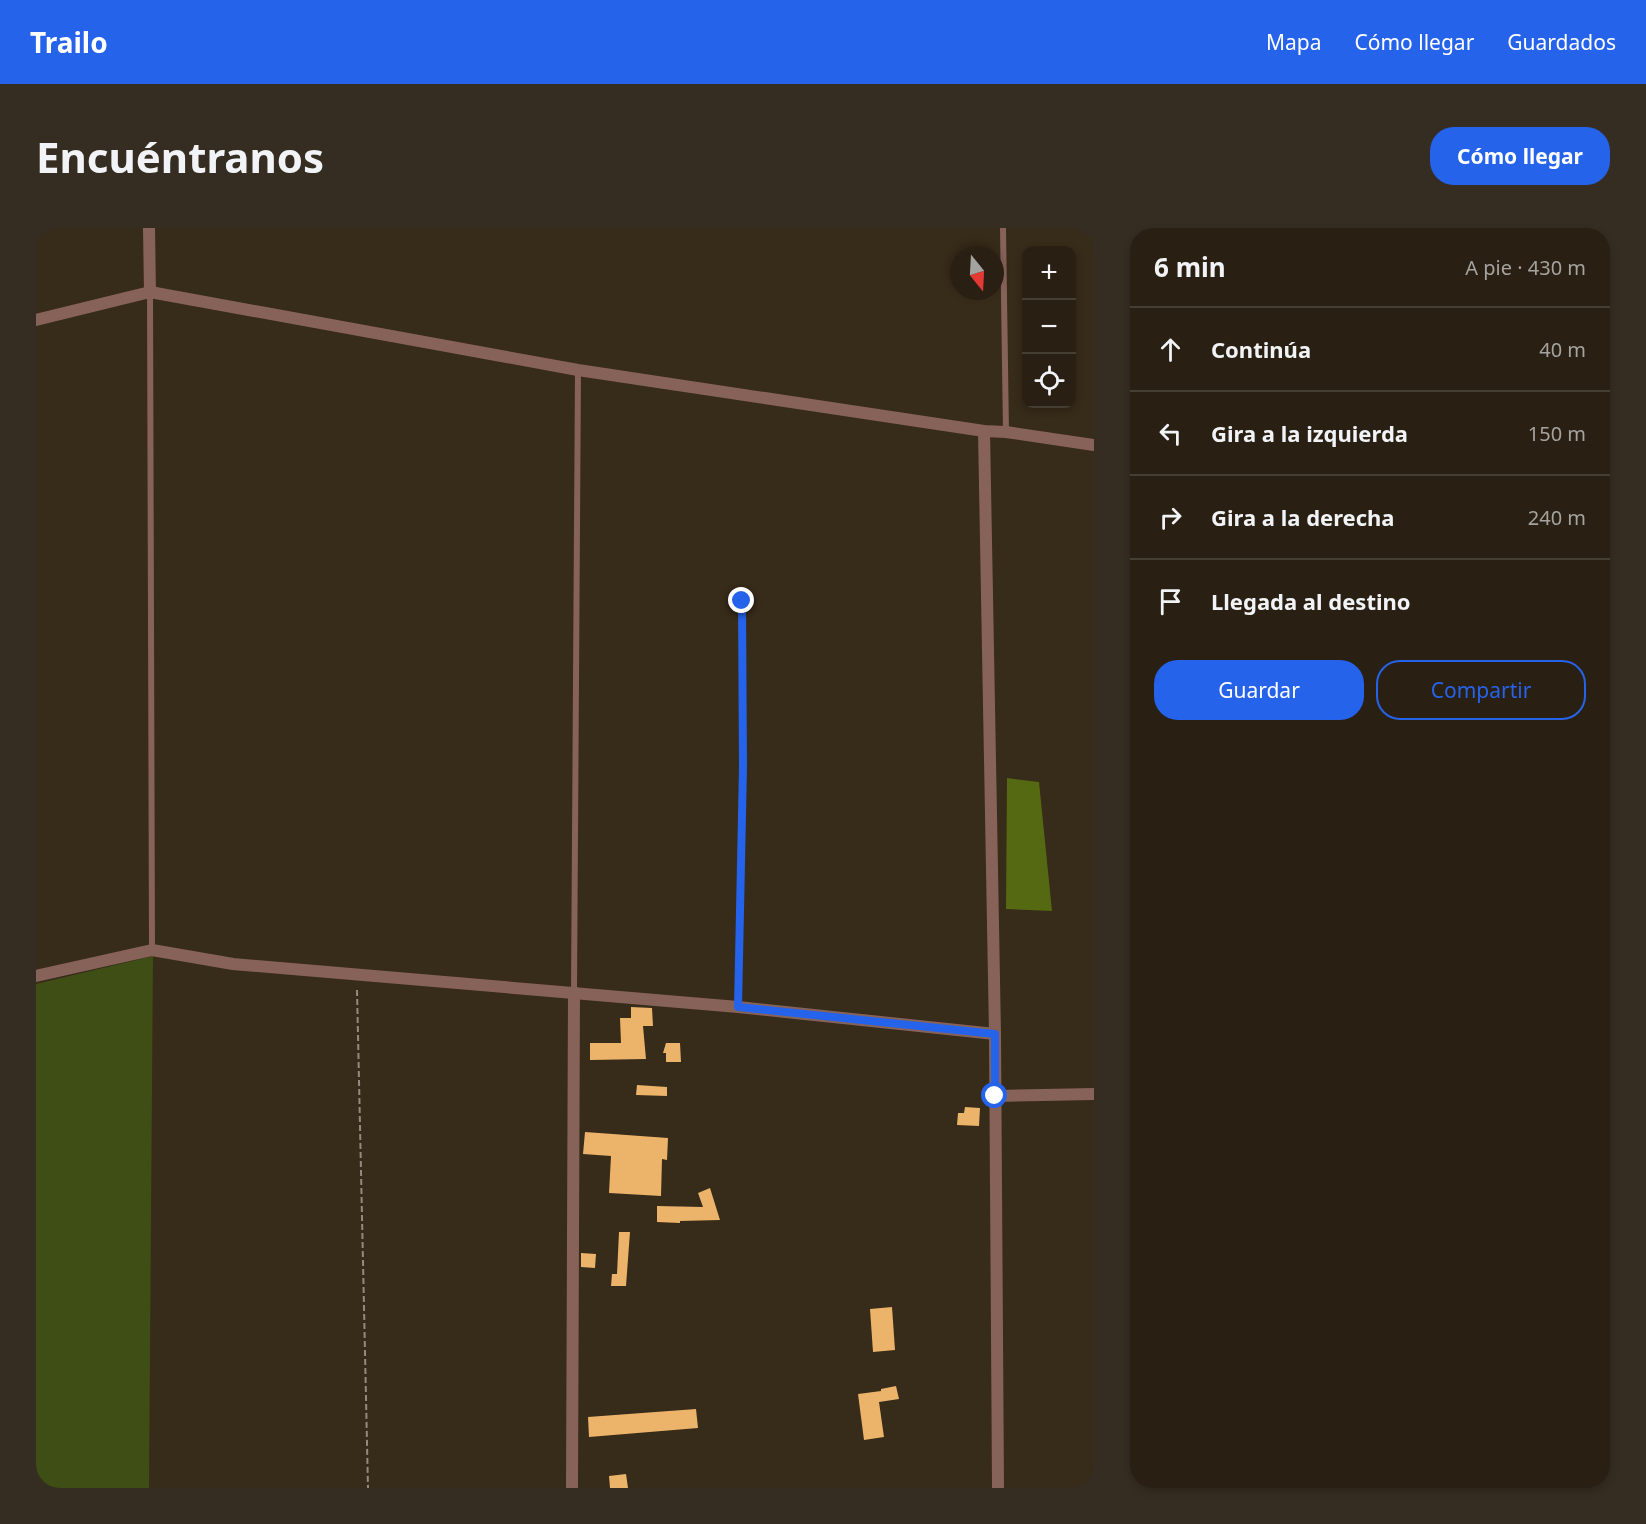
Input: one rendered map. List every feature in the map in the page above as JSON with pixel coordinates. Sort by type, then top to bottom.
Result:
[{"type":"street","points":[[149,228],[150,292]]},
{"type":"street","points":[[36,320],[150,292],[578,370],[984,431],[1094,445]]},
{"type":"street","points":[[984,431],[995,1034],[998,1488]]},
{"type":"street","points":[[36,976],[152,950],[233,964],[738,1007],[995,1034]]},
{"type":"street","points":[[572,1488],[574,992]]},
{"type":"street","points":[[995,1096],[1094,1094]]},
{"type":"lane","points":[[1003,228],[1006,432]]},
{"type":"lane","points":[[150,292],[152,950]]},
{"type":"lane","points":[[574,992],[578,370]]},
{"type":"lane","points":[[738,1007],[743,767],[742,601]]},
{"type":"path","points":[[357,990],[368,1488]]},
{"type":"green space","points":[[1007,778],[1039,782],[1052,911],[1006,909]]},
{"type":"green space","points":[[153,956],[149,1488],[36,1488],[36,984]]},
{"type":"building","points":[[631,1007],[652,1008],[653,1026],[643,1026],[646,1059],[590,1060],[590,1043],[621,1043],[620,1018],[631,1018]]},
{"type":"building","points":[[666,1043],[680,1043],[681,1062],[666,1062],[666,1053],[663,1053]]},
{"type":"building","points":[[637,1085],[667,1087],[667,1096],[636,1095]]},
{"type":"building","points":[[965,1107],[980,1108],[979,1126],[957,1125],[958,1113],[964,1113]]},
{"type":"building","points":[[585,1132],[668,1138],[667,1160],[662,1159],[661,1196],[609,1193],[611,1156],[583,1154]]},
{"type":"building","points":[[710,1188],[720,1220],[657,1222],[657,1206],[703,1207],[698,1193]]},
{"type":"building","points":[[619,1232],[630,1232],[626,1286],[611,1286],[612,1274],[617,1274]]},
{"type":"building","points":[[581,1253],[596,1254],[595,1268],[581,1267]]},
{"type":"building","points":[[892,1307],[895,1350],[873,1352],[870,1309]]},
{"type":"building","points":[[896,1386],[899,1399],[879,1402],[884,1437],[864,1440],[858,1394],[881,1391],[881,1389]]},
{"type":"building","points":[[696,1409],[698,1428],[589,1437],[588,1417]]},
{"type":"building","points":[[626,1474],[628,1488],[610,1488],[609,1476]]},
{"type":"route","points":[[742,601],[743,767],[738,1007],[995,1034],[995,1096]]}]
